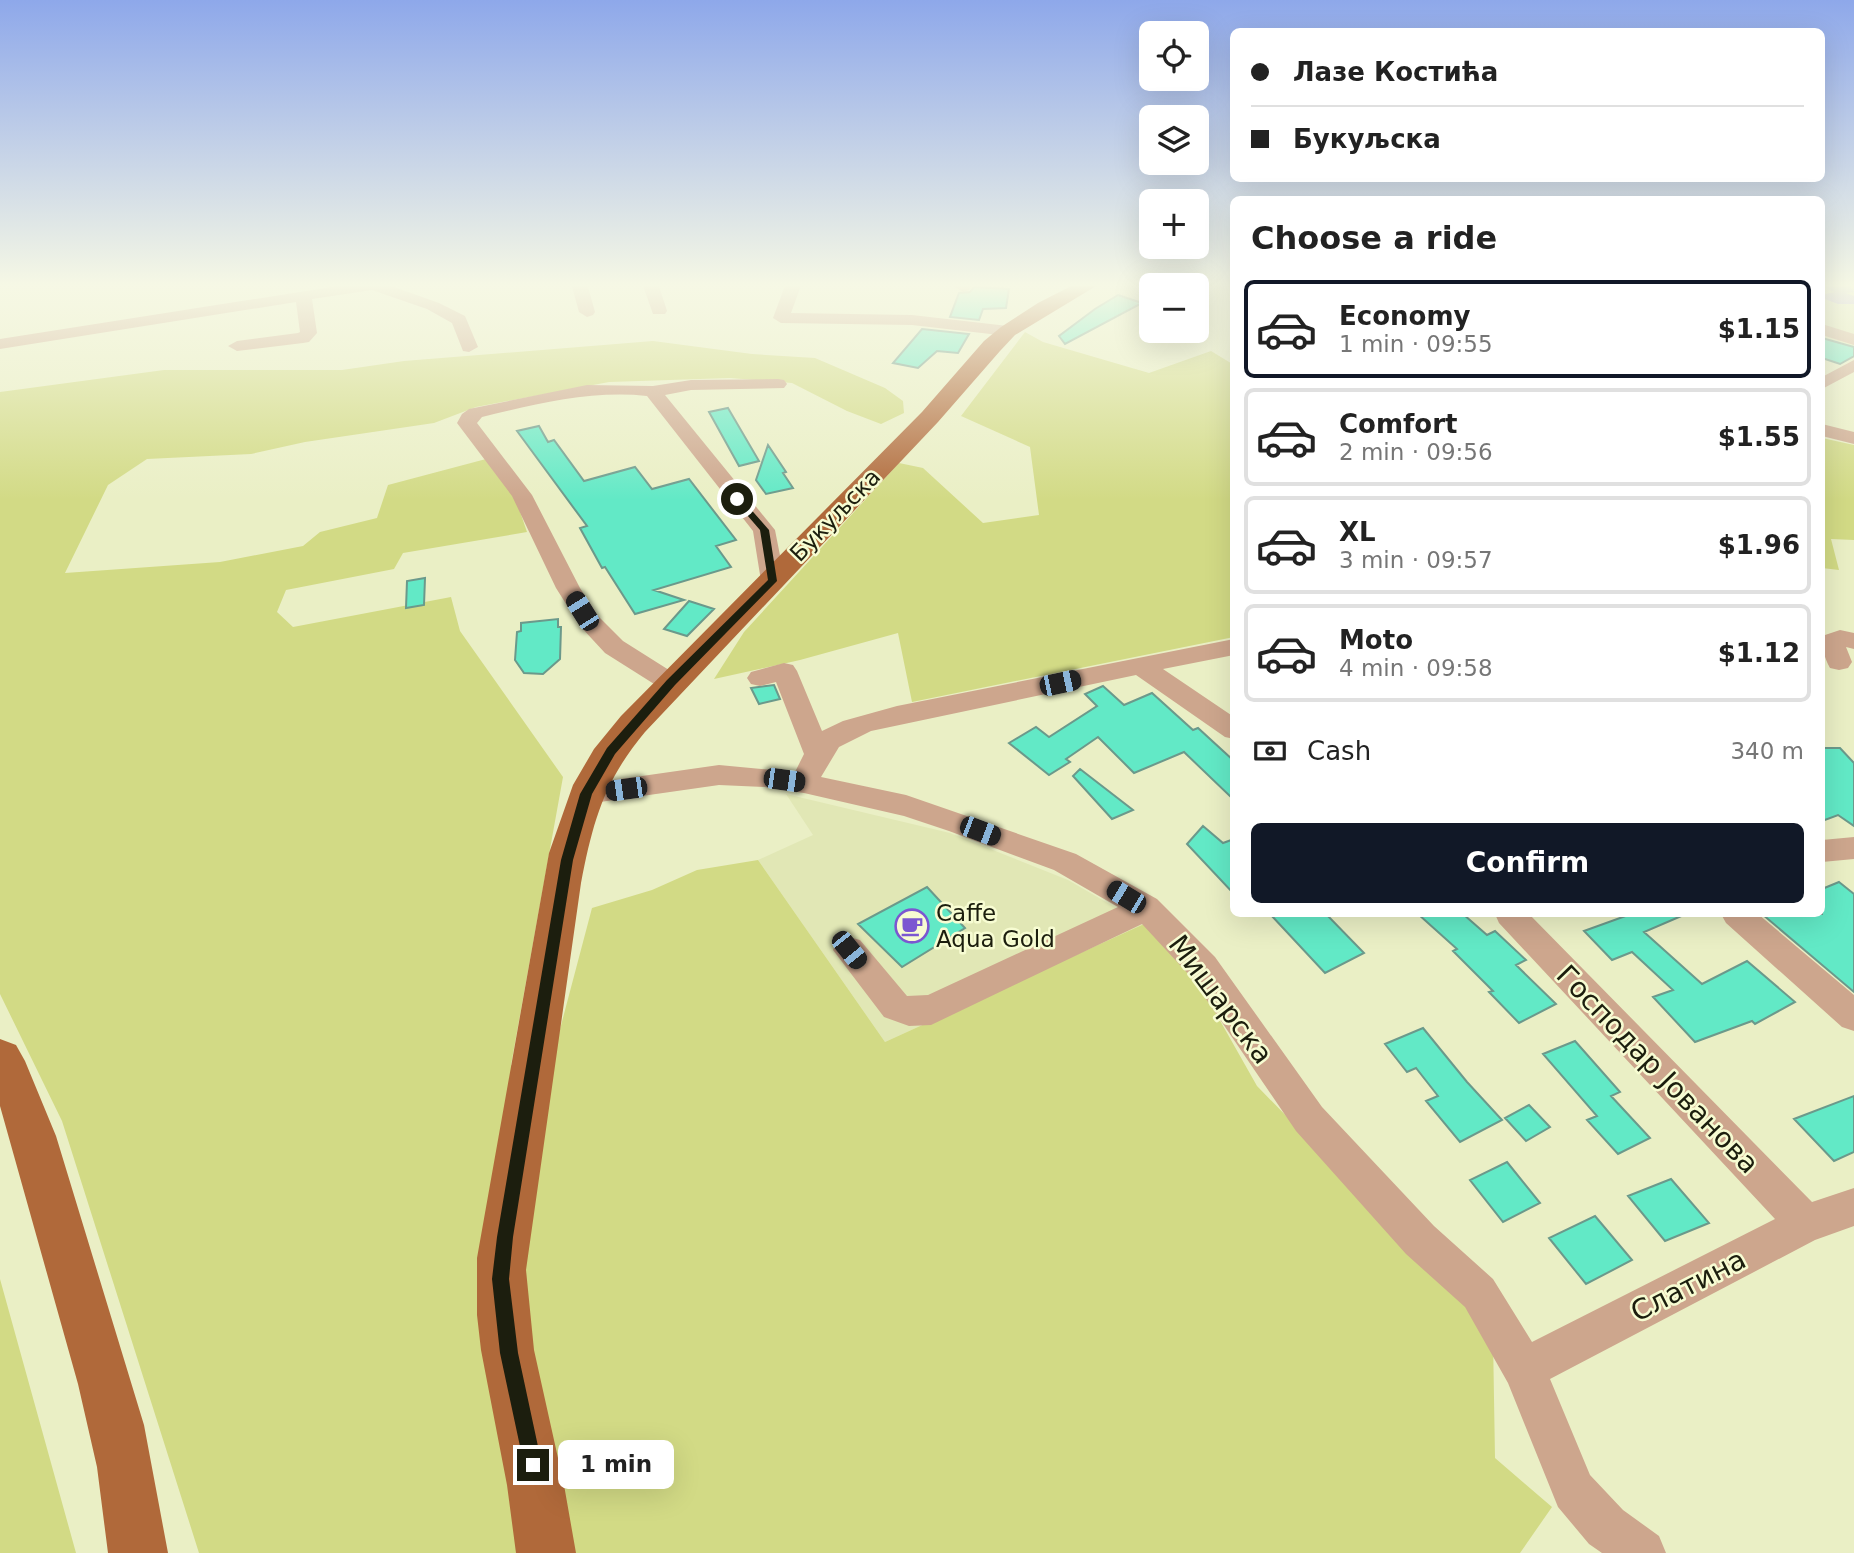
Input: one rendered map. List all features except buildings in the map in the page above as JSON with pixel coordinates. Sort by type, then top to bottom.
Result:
[{"type":"main road","name":"Букуљска","points":[[546,1553],[538,1492],[509,1353],[501,1279],[505,1237],[542,1023],[560,899],[567,860],[586,794],[611,751],[671,683],[773,581],[985,355]]},
{"type":"main road","points":[[0,1059],[27,1123],[107,1385],[125,1461],[138,1553]]},
{"type":"street","points":[[1825,362],[1851,363]]},
{"type":"street","points":[[1825,382],[1851,363]]},
{"type":"street","points":[[671,683],[621,652],[589,621],[568,588],[522,495],[467,424],[468,418],[476,413],[537,398],[622,389],[653,391],[717,383],[778,384]]},
{"type":"street","points":[[653,391],[764,530],[773,581]]},
{"type":"street","points":[[1825,431],[1854,438]]},
{"type":"street","points":[[1839,663],[1831,641],[1840,638],[1854,641]]},
{"type":"street","points":[[811,769],[830,739],[897,715],[1230,648]]},
{"type":"street","points":[[1141,666],[1230,727]]},
{"type":"street","points":[[760,678],[784,671],[811,769]]},
{"type":"street","name":"Мишарска","points":[[586,794],[719,775],[755,776],[811,769],[1065,862],[1146,908],[1203,967],[1309,1119],[1420,1240],[1479,1293],[1524,1369],[1574,1491],[1606,1527],[1642,1553]]},
{"type":"street","points":[[1825,851],[1854,848]]},
{"type":"street","points":[[849,950],[897,1007],[909,1011],[931,1010],[1146,908]]},
{"type":"street","name":"Господар Јованова","points":[[1513,917],[1806,1224]]},
{"type":"street","points":[[1740,917],[1854,1016]]},
{"type":"street","name":"Слатина","points":[[1524,1369],[1806,1224],[1854,1207]]},
{"type":"shaded area","points":[[786,794],[950,833],[1068,880],[1144,924],[885,1042],[758,860],[813,835]]},
{"type":"green space","points":[[473,355],[775,355],[815,358],[885,388],[903,401],[904,413],[881,424],[847,411],[792,383],[730,378],[609,382],[476,407],[434,423],[305,442],[251,454],[147,459],[108,485],[65,573],[220,562],[303,546],[320,532],[377,518],[388,485],[486,459],[514,494],[527,532],[403,553],[394,569],[286,590],[277,612],[293,627],[451,597],[460,631],[563,777],[511,1065],[550,1067],[592,908],[652,890],[697,870],[758,860],[885,1042],[1144,924],[1192,971],[1257,1086],[1407,1240],[1493,1338],[1495,1458],[1552,1507],[1520,1553],[199,1553],[62,1121],[0,994],[0,392],[164,370],[342,370],[404,361]]},
{"type":"green space","points":[[1007,355],[1089,355],[1149,373],[1198,355],[1218,355],[1230,363],[1230,638],[912,702],[898,633],[800,660],[714,679],[744,632],[899,463],[923,468],[983,523],[1039,515],[1030,447],[961,416]]},
{"type":"green space","points":[[1825,439],[1854,445],[1854,540],[1831,539],[1839,570],[1825,568]]},
{"type":"green space","points":[[0,1279],[76,1553],[0,1553]]},
{"type":"place","name":"Caffe Aqua Gold","points":[[912,926]]},
{"type":"route","points":[[533,1465],[509,1353],[501,1279],[505,1237],[567,860],[586,794],[611,751],[671,683],[773,581],[764,530],[737,499]]}]
